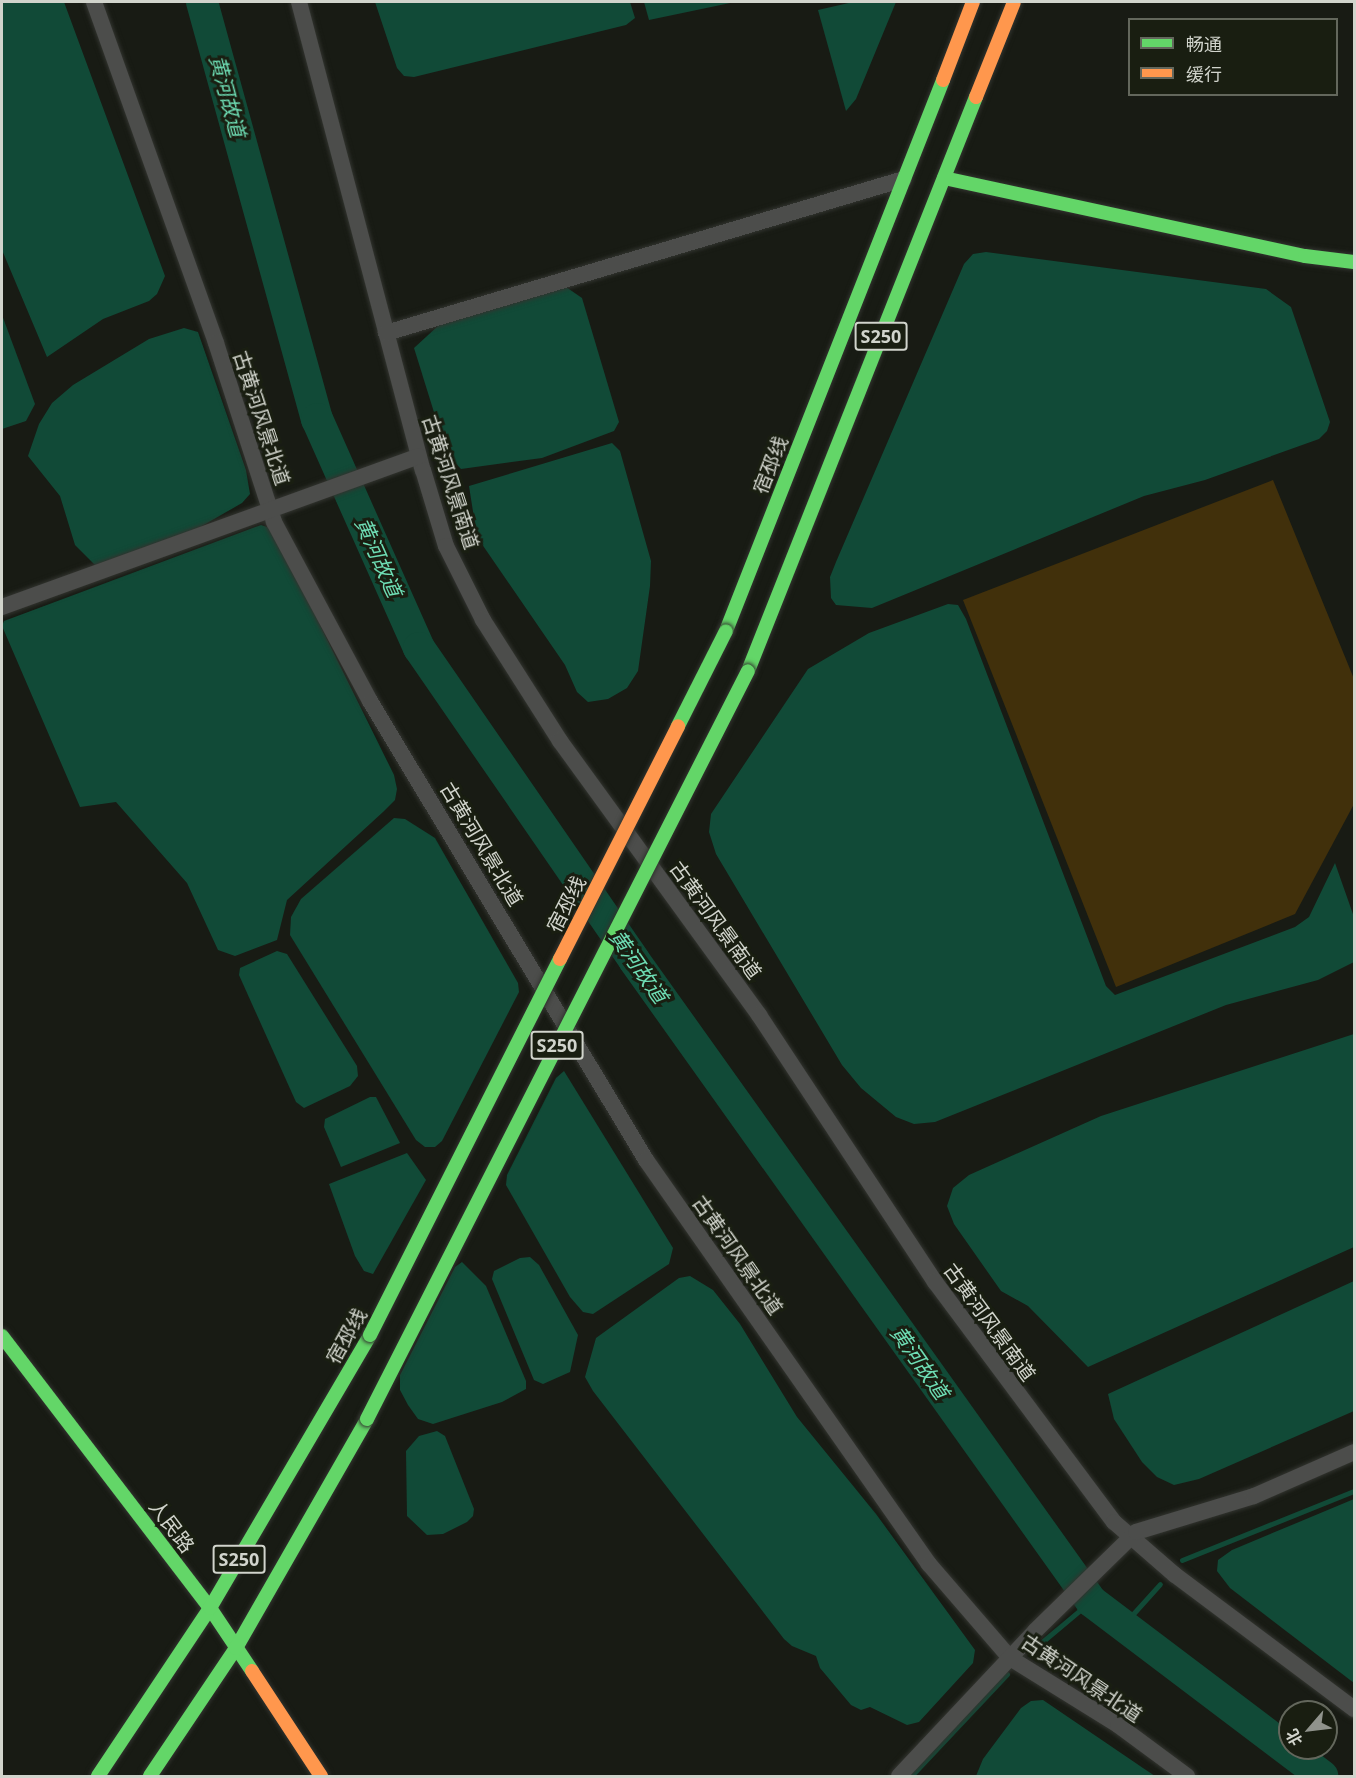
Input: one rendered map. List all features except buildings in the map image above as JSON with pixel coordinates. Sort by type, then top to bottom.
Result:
[{"type":"main road","name":"宿邳线","points":[[98,1776],[210,1608],[370,1335],[726,631],[973,2]]},
{"type":"main road","name":"S250","points":[[150,1776],[236,1648],[367,1419],[748,671],[1014,2]]},
{"type":"main road","points":[[944,178],[1305,256],[1354,262]]},
{"type":"main road","name":"人民路","points":[[2,1336],[210,1608],[321,1776]]},
{"type":"street","name":"古黄河风景北道","points":[[94,2],[216,343],[278,508],[370,701],[646,1160],[929,1564],[1010,1658],[1118,1725],[1187,1776]]},
{"type":"street","name":"古黄河风景南道","points":[[299,2],[387,333],[413,458],[446,546],[483,620],[560,741],[759,1016],[941,1291],[1125,1545],[1354,1708]]},
{"type":"street","points":[[387,333],[904,179]]},
{"type":"street","points":[[2,607],[413,458]]},
{"type":"street","points":[[899,1776],[1035,1630],[1136,1532],[1254,1496],[1354,1452]]},
{"type":"shaded area","points":[[2,2],[64,2],[165,276],[157,294],[149,301],[103,319],[47,357],[2,250]]},
{"type":"shaded area","points":[[375,2],[630,2],[635,18],[626,25],[414,77],[404,76],[397,68]]},
{"type":"shaded area","points":[[644,2],[735,2],[649,20]]},
{"type":"shaded area","points":[[853,2],[896,2],[856,99],[846,111],[818,10]]},
{"type":"shaded area","points":[[986,252],[1266,289],[1291,307],[1330,422],[1327,431],[1319,439],[1205,480],[1144,496],[872,608],[836,605],[831,598],[830,577],[836,562],[964,264],[973,254]]},
{"type":"shaded area","points":[[566,287],[582,298],[619,422],[614,431],[542,458],[461,469],[447,454],[414,348],[439,325]]},
{"type":"shaded area","points":[[2,315],[35,404],[26,421],[2,429]]},
{"type":"shaded area","points":[[184,328],[198,332],[246,470],[250,494],[242,503],[188,534],[95,565],[75,545],[60,496],[28,456],[39,424],[52,403],[73,385],[149,339]]},
{"type":"shaded area","points":[[612,443],[620,451],[651,561],[650,586],[638,671],[627,688],[608,699],[588,702],[577,692],[565,665],[477,537],[469,486]]},
{"type":"shaded area","points":[[1273,480],[1354,679],[1354,804],[1295,914],[1116,987],[963,600]]},
{"type":"shaded area","points":[[261,525],[270,528],[278,540],[394,775],[397,789],[395,800],[287,900],[277,940],[235,956],[218,950],[187,883],[116,802],[80,807],[2,626],[4,621]]},
{"type":"shaded area","points":[[948,604],[958,605],[966,619],[1106,986],[1115,995],[1295,927],[1309,917],[1335,863],[1354,917],[1354,962],[1318,980],[1226,1005],[935,1122],[914,1124],[896,1117],[861,1088],[842,1065],[716,854],[709,832],[711,814],[808,669],[869,633]]},
{"type":"shaded area","points":[[394,818],[405,819],[435,838],[518,983],[519,992],[442,1141],[435,1147],[425,1147],[416,1140],[290,935],[291,917],[301,899]]},
{"type":"shaded area","points":[[277,951],[287,954],[357,1066],[358,1076],[350,1086],[304,1108],[296,1102],[239,975],[240,968]]},
{"type":"shaded area","points":[[1354,1034],[1354,1247],[1088,1367],[1028,1306],[1001,1291],[954,1224],[947,1206],[953,1188],[969,1175],[1101,1116]]},
{"type":"shaded area","points":[[564,1071],[673,1248],[669,1264],[593,1314],[583,1312],[570,1297],[506,1185],[507,1175],[556,1078]]},
{"type":"shaded area","points":[[370,1097],[376,1097],[400,1143],[341,1167],[324,1127],[325,1119]]},
{"type":"shaded area","points":[[407,1153],[426,1180],[373,1274],[364,1271],[355,1256],[329,1184]]},
{"type":"shaded area","points":[[530,1257],[539,1265],[578,1335],[570,1372],[543,1384],[534,1380],[492,1279],[494,1271],[520,1258]]},
{"type":"shaded area","points":[[462,1262],[486,1286],[526,1381],[526,1389],[502,1402],[433,1424],[418,1419],[408,1405],[400,1390],[400,1375],[455,1267]]},
{"type":"shaded area","points":[[690,1276],[713,1290],[740,1324],[797,1417],[876,1514],[975,1650],[973,1663],[919,1722],[907,1725],[870,1707],[861,1710],[851,1705],[820,1668],[816,1656],[792,1646],[784,1639],[593,1391],[585,1377],[596,1338],[679,1278]]},
{"type":"shaded area","points":[[1354,1281],[1354,1411],[1199,1479],[1174,1485],[1157,1477],[1142,1462],[1114,1419],[1108,1394]]},
{"type":"shaded area","points":[[437,1431],[445,1436],[474,1509],[473,1516],[467,1522],[443,1534],[427,1535],[407,1516],[406,1451],[419,1436]]},
{"type":"shaded area","points":[[1354,1499],[1354,1683],[1230,1588],[1217,1571],[1218,1560],[1232,1550]]},
{"type":"shaded area","points":[[1043,1700],[1155,1776],[976,1776],[983,1759],[1021,1708],[1031,1701]]},
{"type":"waterway","name":"黄河故道","points":[[202,2],[317,419],[419,648],[634,960],[1091,1601],[1322,1776]]},
{"type":"waterway","points":[[1182,1560],[1354,1491]]},
{"type":"waterway","points":[[1123,1625],[1160,1584]]},
{"type":"waterway","points":[[1030,1652],[1091,1601]]},
{"type":"waterway","points":[[911,1776],[1007,1674]]},
{"type":"traffic: fast","points":[[726,631],[943,80]]},
{"type":"traffic: fast","points":[[748,671],[976,97]]},
{"type":"traffic: fast","points":[[944,178],[1305,256],[1354,262]]},
{"type":"traffic: fast","points":[[678,726],[726,631]]},
{"type":"traffic: fast","points":[[367,1419],[748,671]]},
{"type":"traffic: fast","points":[[370,1335],[560,959]]},
{"type":"traffic: fast","points":[[98,1776],[210,1608],[370,1335]]},
{"type":"traffic: fast","points":[[2,1336],[210,1608],[252,1671]]},
{"type":"traffic: fast","points":[[150,1776],[236,1648],[367,1419]]},
{"type":"traffic: slow","points":[[943,80],[973,2]]},
{"type":"traffic: slow","points":[[976,97],[1014,2]]},
{"type":"traffic: slow","points":[[560,959],[678,726]]},
{"type":"traffic: slow","points":[[252,1671],[321,1776]]}]
